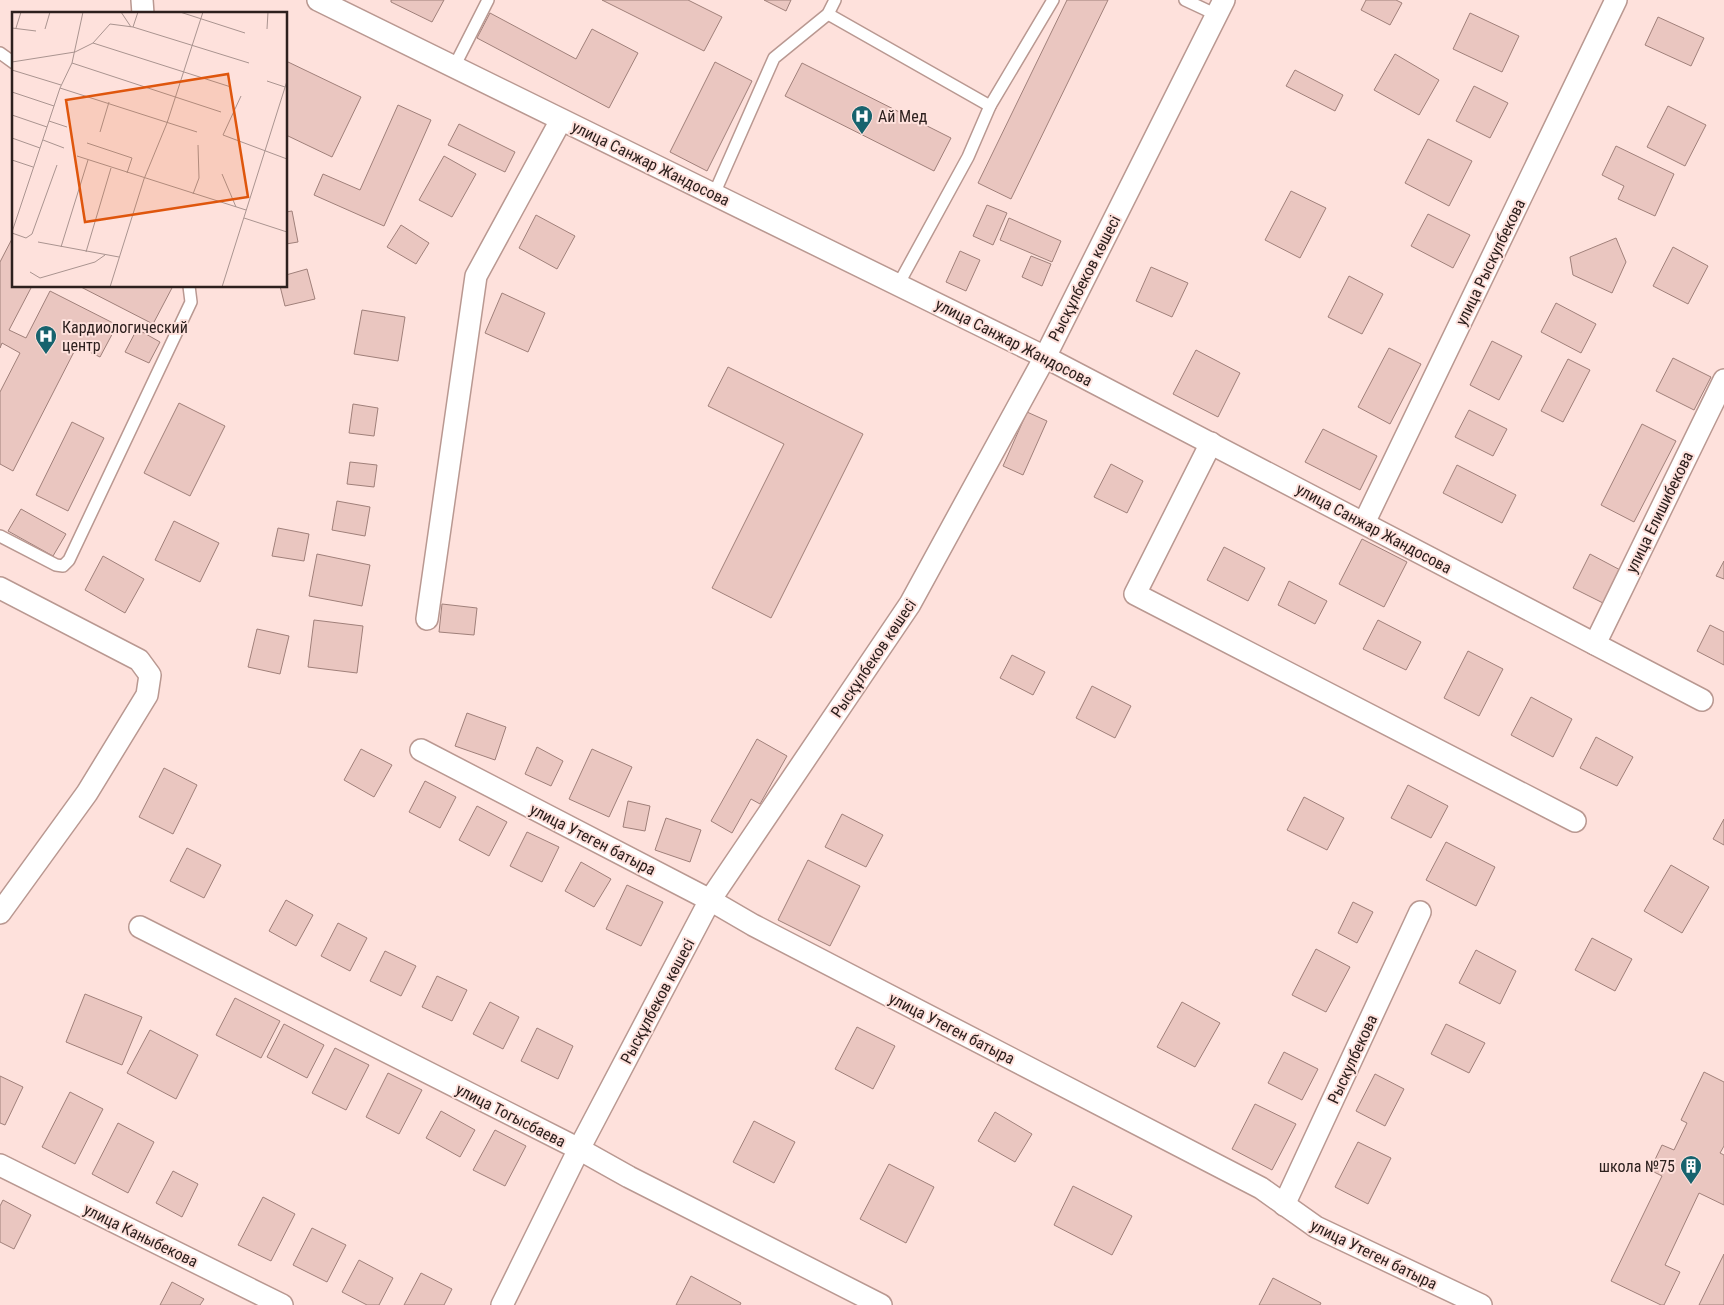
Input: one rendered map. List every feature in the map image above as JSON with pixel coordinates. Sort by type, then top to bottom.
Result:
[{"type":"street","name":"улица Санжар Жандосова","points":[[318,0],[1045,357],[1702,700]]},
{"type":"street","name":"улица Рыскулбекова","points":[[1364,524],[1616,0]]},
{"type":"street","name":"Рысқұлбеков көшесі","points":[[502,1305],[580,1149],[710,900],[910,604],[1045,357],[1220,8]]},
{"type":"street","points":[[428,619],[476,276],[561,120]]},
{"type":"street","name":"улица Елишибекова","points":[[1595,644],[1724,380]]},
{"type":"street","points":[[1211,443],[1134,594],[1575,821]]},
{"type":"street","points":[[0,588],[139,660],[150,675],[146,695],[87,793],[0,913]]},
{"type":"street","name":"улица Утеген батыра","points":[[422,750],[710,900],[753,925],[1261,1188],[1316,1227],[1481,1305]]},
{"type":"street","name":"Рыскулбекова","points":[[1284,1205],[1420,912]]},
{"type":"street","name":"улица Тогысбаева","points":[[140,927],[580,1149],[638,1182],[881,1305]]},
{"type":"street","name":"улица Каныбекова","points":[[0,1165],[282,1305]]},
{"type":"lane","points":[[454,67],[488,0]]},
{"type":"lane","points":[[714,194],[774,58],[828,14],[835,0]]},
{"type":"lane","points":[[898,285],[968,157],[990,106],[1053,0]]},
{"type":"lane","points":[[1185,0],[1220,8]]},
{"type":"lane","points":[[828,14],[990,106]]},
{"type":"lane","points":[[0,52],[12,61]]},
{"type":"lane","points":[[0,536],[56,566],[63,566],[69,560],[190,302],[189,288]]},
{"type":"building","points":[[391,0],[444,0],[432,22],[391,2]]},
{"type":"building","points":[[602,0],[688,0],[722,17],[704,51]]},
{"type":"building","points":[[764,0],[791,0],[786,11]]},
{"type":"building","points":[[1067,0],[1108,0],[1011,199],[978,183]]},
{"type":"building","points":[[1366,0],[1396,0],[1402,3],[1390,25],[1361,10]]},
{"type":"building","points":[[490,13],[576,59],[592,29],[638,53],[609,108],[477,38]]},
{"type":"building","points":[[1470,13],[1519,36],[1502,72],[1453,49]]},
{"type":"building","points":[[1658,17],[1704,38],[1691,66],[1645,45]]},
{"type":"building","points":[[1395,54],[1439,80],[1419,115],[1374,90]]},
{"type":"building","points":[[288,62],[361,97],[332,157],[288,136]]},
{"type":"building","points":[[715,62],[752,81],[707,171],[670,152]]},
{"type":"building","points":[[802,63],[951,138],[934,171],[785,96]]},
{"type":"building","points":[[1295,70],[1343,95],[1335,111],[1286,86]]},
{"type":"building","points":[[1474,86],[1508,103],[1490,138],[1456,121]]},
{"type":"building","points":[[398,105],[431,120],[384,226],[314,195],[323,174],[360,190]]},
{"type":"building","points":[[1668,106],[1706,125],[1685,166],[1647,147]]},
{"type":"building","points":[[459,124],[515,152],[505,172],[448,145]]},
{"type":"building","points":[[1428,139],[1472,161],[1449,206],[1405,183]]},
{"type":"building","points":[[1616,146],[1674,174],[1655,216],[1618,199],[1624,186],[1602,175]]},
{"type":"building","points":[[444,156],[476,174],[452,217],[419,200]]},
{"type":"building","points":[[1291,191],[1326,208],[1300,258],[1265,240]]},
{"type":"building","points":[[987,205],[1007,213],[993,245],[973,236]]},
{"type":"building","points":[[292,211],[298,242],[288,244],[288,212]]},
{"type":"building","points":[[1428,214],[1470,235],[1453,268],[1411,246]]},
{"type":"building","points":[[536,215],[575,236],[557,269],[519,248]]},
{"type":"building","points":[[1009,218],[1061,241],[1052,262],[1000,240]]},
{"type":"building","points":[[401,225],[429,243],[416,264],[387,247]]},
{"type":"building","points":[[1616,238],[1626,262],[1612,293],[1573,275],[1570,257]]},
{"type":"building","name":"Кардиологический центр","points":[[12,239],[12,288],[31,288],[9,330],[26,338],[50,291],[117,325],[100,357],[77,346],[13,471],[0,464],[0,392],[20,353],[2,343],[0,348],[0,262]]},
{"type":"building","points":[[1673,247],[1708,266],[1688,304],[1653,286]]},
{"type":"building","points":[[960,251],[980,260],[966,291],[946,282]]},
{"type":"building","points":[[1031,256],[1051,264],[1042,286],[1022,277]]},
{"type":"building","points":[[1151,267],[1188,283],[1172,317],[1136,301]]},
{"type":"building","points":[[307,269],[315,299],[285,306],[280,288],[288,288],[288,274]]},
{"type":"building","points":[[1349,276],[1383,294],[1362,334],[1328,317]]},
{"type":"building","name":"Кардиологический центр","points":[[83,288],[172,288],[153,324]]},
{"type":"building","points":[[502,293],[545,313],[528,352],[485,333]]},
{"type":"building","points":[[1556,303],[1596,324],[1581,353],[1541,332]]},
{"type":"building","points":[[362,310],[405,317],[398,361],[354,354]]},
{"type":"building","points":[[137,329],[160,342],[149,363],[125,352]]},
{"type":"building","points":[[1492,341],[1522,356],[1499,400],[1470,385]]},
{"type":"building","points":[[1389,348],[1421,364],[1390,424],[1358,407]]},
{"type":"building","points":[[1196,350],[1240,373],[1218,417],[1173,394]]},
{"type":"building","points":[[1673,358],[1711,377],[1694,410],[1656,391]]},
{"type":"building","points":[[1568,359],[1590,370],[1563,422],[1541,411]]},
{"type":"building","points":[[728,367],[863,434],[771,618],[712,588],[784,444],[708,406]]},
{"type":"building","points":[[179,403],[225,426],[190,496],[144,473]]},
{"type":"building","points":[[353,404],[378,408],[374,436],[349,433]]},
{"type":"building","points":[[1469,410],[1507,429],[1493,456],[1455,437]]},
{"type":"building","points":[[1027,412],[1047,421],[1023,475],[1003,466]]},
{"type":"building","points":[[72,422],[104,438],[68,511],[36,495]]},
{"type":"building","points":[[1642,424],[1676,441],[1634,522],[1601,505]]},
{"type":"building","points":[[1323,429],[1377,456],[1360,490],[1305,462]]},
{"type":"building","points":[[350,462],[377,465],[374,487],[347,484]]},
{"type":"building","points":[[1111,464],[1143,481],[1127,513],[1094,497]]},
{"type":"building","points":[[1457,465],[1516,495],[1502,523],[1443,493]]},
{"type":"building","points":[[337,501],[370,507],[365,536],[332,530]]},
{"type":"building","points":[[21,509],[66,534],[53,556],[8,531]]},
{"type":"building","points":[[174,521],[219,543],[200,582],[155,560]]},
{"type":"building","points":[[278,528],[309,534],[304,561],[272,556]]},
{"type":"building","points":[[1362,539],[1407,562],[1384,607],[1339,584]]},
{"type":"building","points":[[1224,547],[1265,568],[1248,601],[1207,580]]},
{"type":"building","points":[[317,554],[370,565],[362,606],[309,596]]},
{"type":"building","points":[[1590,554],[1624,572],[1607,605],[1573,588]]},
{"type":"building","points":[[103,556],[144,579],[125,613],[85,590]]},
{"type":"building","points":[[1724,561],[1724,579],[1716,576]]},
{"type":"building","points":[[1289,581],[1327,601],[1315,624],[1278,605]]},
{"type":"building","points":[[442,604],[477,608],[474,635],[439,632]]},
{"type":"building","points":[[314,620],[363,626],[357,673],[308,667]]},
{"type":"building","points":[[1378,620],[1421,642],[1406,670],[1363,649]]},
{"type":"building","points":[[1710,625],[1724,632],[1724,665],[1697,651]]},
{"type":"building","points":[[257,629],[289,636],[280,674],[248,667]]},
{"type":"building","points":[[1468,651],[1503,669],[1479,716],[1444,698]]},
{"type":"building","points":[[1012,655],[1045,672],[1033,695],[1000,678]]},
{"type":"building","points":[[1092,686],[1131,706],[1115,738],[1076,718]]},
{"type":"building","points":[[1531,697],[1572,719],[1553,757],[1511,735]]},
{"type":"building","points":[[467,713],[506,727],[495,760],[455,746]]},
{"type":"building","points":[[1596,737],[1633,757],[1617,786],[1580,768]]},
{"type":"building","points":[[757,739],[787,756],[760,804],[751,799],[732,833],[711,821]]},
{"type":"building","points":[[537,747],[563,761],[551,786],[525,774]]},
{"type":"building","points":[[361,749],[392,765],[374,797],[344,780]]},
{"type":"building","points":[[592,749],[632,767],[609,817],[569,799]]},
{"type":"building","points":[[164,768],[197,785],[173,834],[139,817]]},
{"type":"building","points":[[425,781],[456,797],[440,828],[409,812]]},
{"type":"building","points":[[1408,785],[1448,806],[1431,838],[1391,818]]},
{"type":"building","points":[[1304,797],[1344,818],[1327,850],[1287,830]]},
{"type":"building","points":[[628,801],[650,806],[645,831],[623,827]]},
{"type":"building","points":[[477,806],[507,822],[489,856],[459,840]]},
{"type":"building","points":[[842,814],[883,835],[866,867],[825,847]]},
{"type":"building","points":[[666,818],[701,830],[690,862],[655,850]]},
{"type":"building","points":[[1724,819],[1724,845],[1713,839]]},
{"type":"building","points":[[527,832],[559,847],[542,882],[510,866]]},
{"type":"building","points":[[1446,842],[1495,867],[1476,906],[1426,880]]},
{"type":"building","points":[[187,848],[221,865],[204,898],[170,881]]},
{"type":"building","points":[[808,860],[860,886],[830,946],[778,920]]},
{"type":"building","points":[[581,862],[611,879],[594,907],[565,891]]},
{"type":"building","points":[[1671,865],[1709,887],[1682,933],[1644,911]]},
{"type":"building","points":[[627,885],[663,902],[641,946],[606,929]]},
{"type":"building","points":[[286,900],[313,915],[296,946],[269,931]]},
{"type":"building","points":[[1353,902],[1373,912],[1357,943],[1338,933]]},
{"type":"building","points":[[338,923],[367,938],[350,971],[321,956]]},
{"type":"building","points":[[1592,938],[1632,959],[1615,991],[1575,970]]},
{"type":"building","points":[[1316,949],[1350,967],[1326,1012],[1292,995]]},
{"type":"building","points":[[1476,950],[1516,971],[1500,1004],[1459,983]]},
{"type":"building","points":[[385,951],[416,966],[401,996],[370,981]]},
{"type":"building","points":[[437,976],[467,990],[452,1021],[422,1007]]},
{"type":"building","points":[[85,994],[142,1017],[122,1065],[66,1042]]},
{"type":"building","points":[[235,998],[280,1021],[261,1058],[216,1035]]},
{"type":"building","points":[[490,1002],[519,1017],[503,1049],[473,1034]]},
{"type":"building","points":[[1182,1002],[1220,1023],[1195,1067],[1157,1047]]},
{"type":"building","points":[[284,1024],[324,1045],[307,1078],[267,1057]]},
{"type":"building","points":[[1446,1024],[1485,1043],[1469,1073],[1431,1054]]},
{"type":"building","points":[[857,1027],[895,1046],[873,1089],[835,1069]]},
{"type":"building","points":[[537,1028],[573,1046],[558,1079],[521,1061]]},
{"type":"building","points":[[150,1030],[198,1055],[176,1099],[127,1073]]},
{"type":"building","points":[[335,1048],[369,1065],[346,1110],[312,1093]]},
{"type":"building","points":[[1284,1052],[1318,1069],[1302,1100],[1268,1083]]},
{"type":"building","name":"школа №75","points":[[1704,1072],[1724,1082],[1724,1146],[1720,1153],[1724,1155],[1724,1205],[1699,1193],[1665,1265],[1680,1272],[1664,1305],[1661,1305],[1611,1281],[1662,1176],[1650,1170],[1662,1145],[1674,1150],[1687,1123],[1681,1120]]},
{"type":"building","points":[[388,1073],[422,1090],[399,1134],[366,1117]]},
{"type":"building","points":[[1375,1074],[1404,1089],[1385,1126],[1356,1111]]},
{"type":"building","points":[[0,1076],[23,1087],[5,1125],[0,1123]]},
{"type":"building","points":[[70,1092],[103,1109],[75,1164],[42,1147]]},
{"type":"building","points":[[1255,1104],[1296,1124],[1272,1170],[1232,1149]]},
{"type":"building","points":[[441,1111],[475,1130],[460,1157],[426,1138]]},
{"type":"building","points":[[995,1112],[1032,1134],[1015,1162],[978,1141]]},
{"type":"building","points":[[754,1121],[795,1142],[774,1183],[733,1162]]},
{"type":"building","points":[[118,1123],[154,1142],[128,1193],[92,1174]]},
{"type":"building","points":[[495,1130],[526,1146],[505,1186],[473,1170]]},
{"type":"building","points":[[1358,1142],[1391,1158],[1368,1204],[1335,1187]]},
{"type":"building","points":[[889,1164],[934,1187],[906,1243],[860,1219]]},
{"type":"building","points":[[173,1171],[198,1184],[182,1217],[156,1203]]},
{"type":"building","points":[[1073,1186],[1132,1216],[1112,1255],[1054,1225]]},
{"type":"building","points":[[263,1197],[295,1214],[271,1261],[238,1245]]},
{"type":"building","points":[[3,1200],[31,1215],[14,1249],[0,1242],[0,1206]]},
{"type":"building","points":[[312,1228],[346,1245],[327,1282],[293,1265]]},
{"type":"building","points":[[1724,1254],[1724,1305],[1699,1305]]},
{"type":"building","points":[[359,1260],[393,1278],[379,1305],[367,1305],[342,1292]]},
{"type":"building","points":[[421,1273],[452,1289],[444,1305],[404,1305]]},
{"type":"building","points":[[691,1276],[741,1303],[740,1305],[676,1305]]},
{"type":"building","points":[[1273,1278],[1321,1303],[1320,1305],[1259,1305]]},
{"type":"building","points":[[172,1282],[204,1299],[200,1305],[160,1305]]},
{"type":"place","name":"Ай Мед","points":[[862,135]]},
{"type":"place","name":"Кардиологический центр","points":[[46,355]]},
{"type":"place","name":"школа №75","points":[[1691,1185]]}]
